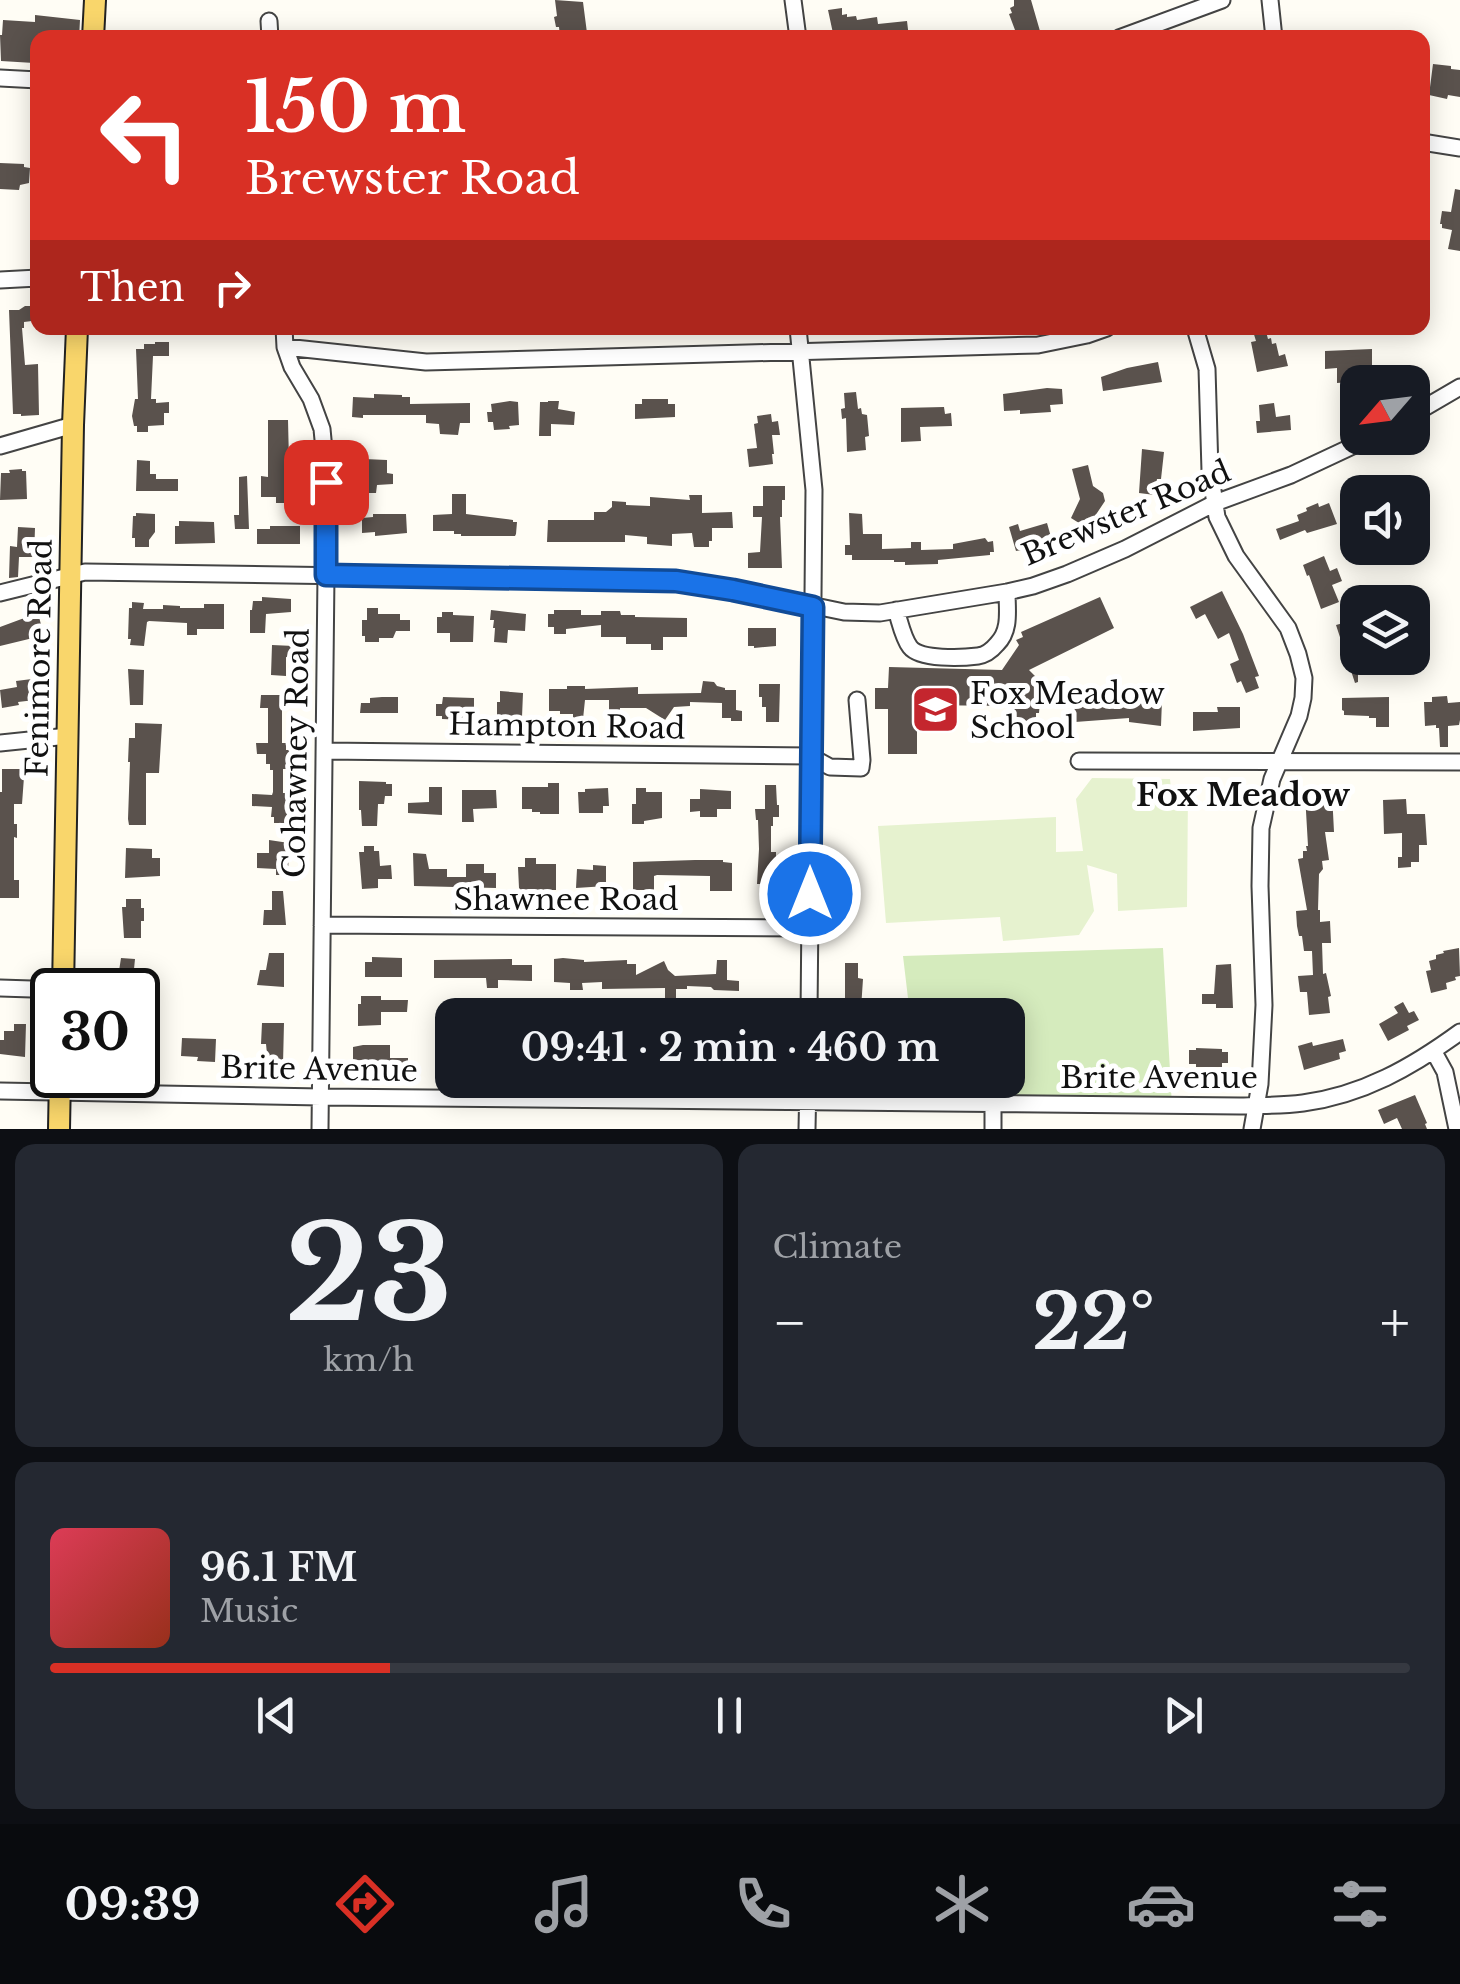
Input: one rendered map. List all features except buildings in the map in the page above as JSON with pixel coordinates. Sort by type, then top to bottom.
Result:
[{"type":"main road","points":[[93,30],[94,0]]},
{"type":"main road","name":"Fenimore Road","points":[[63,968],[72,425],[78,335]]},
{"type":"main road","points":[[60,1098],[60,1129]]},
{"type":"street","points":[[792,0],[797,30]]},
{"type":"street","points":[[1141,30],[1222,0]]},
{"type":"street","points":[[1270,0],[1273,30]]},
{"type":"street","points":[[0,78],[30,80]]},
{"type":"street","points":[[1430,143],[1460,148]]},
{"type":"street","points":[[0,280],[30,278]]},
{"type":"street","name":"Cohawney Road","points":[[285,335],[292,368],[322,429],[326,482],[320,1129]]},
{"type":"street","points":[[799,335],[814,490],[808,998]]},
{"type":"street","points":[[286,346],[426,362],[1038,345],[1088,335]]},
{"type":"street","points":[[1197,335],[1207,369],[1208,445],[1217,517],[1228,544],[1281,616],[1293,639],[1304,689],[1299,716],[1272,779],[1261,828],[1264,1004],[1260,1084],[1252,1129]]},
{"type":"street","points":[[1430,404],[1460,387]]},
{"type":"street","points":[[0,446],[72,425]]},
{"type":"street","name":"Brewster Road","points":[[0,593],[85,572],[676,581],[844,612],[896,610],[1007,592],[1067,574],[1214,503],[1340,452]]},
{"type":"street","points":[[896,610],[908,645],[915,652],[924,656],[982,656],[996,647],[1003,636],[1007,592]]},
{"type":"street","name":"Hampton Road","points":[[324,751],[810,756],[830,767],[861,768],[857,700]]},
{"type":"street","points":[[0,743],[68,736]]},
{"type":"street","points":[[1080,761],[1460,762]]},
{"type":"street","name":"Shawnee Road","points":[[322,924],[810,928]]},
{"type":"street","points":[[0,988],[30,989]]},
{"type":"street","name":"Brite Avenue","points":[[160,1089],[321,1097],[1291,1104],[1330,1098],[1404,1071],[1460,1032]]},
{"type":"street","points":[[1434,1052],[1445,1072],[1457,1129]]},
{"type":"street","name":"Brite Avenue","points":[[0,1091],[30,1088]]},
{"type":"street","points":[[807,1129],[808,1098]]},
{"type":"street","points":[[993,1104],[993,1129]]},
{"type":"green space","points":[[1092,778],[1170,779],[1171,789],[1188,790],[1187,907],[1118,911],[1117,874],[1087,865],[1094,911],[1079,935],[1003,941],[1000,917],[886,923],[878,826],[1056,817],[1056,852],[1083,851],[1076,799]]},
{"type":"green space","points":[[1163,948],[1172,1106],[988,1098],[1025,1098],[1025,998],[908,998],[903,956]]},
{"type":"place","name":"Fox Meadow School","points":[[935,710]]},
{"type":"district","name":"Fox Meadow","points":[[1243,795]]},
{"type":"route","points":[[326,482],[326,575],[676,581],[813,607],[810,894]]}]
